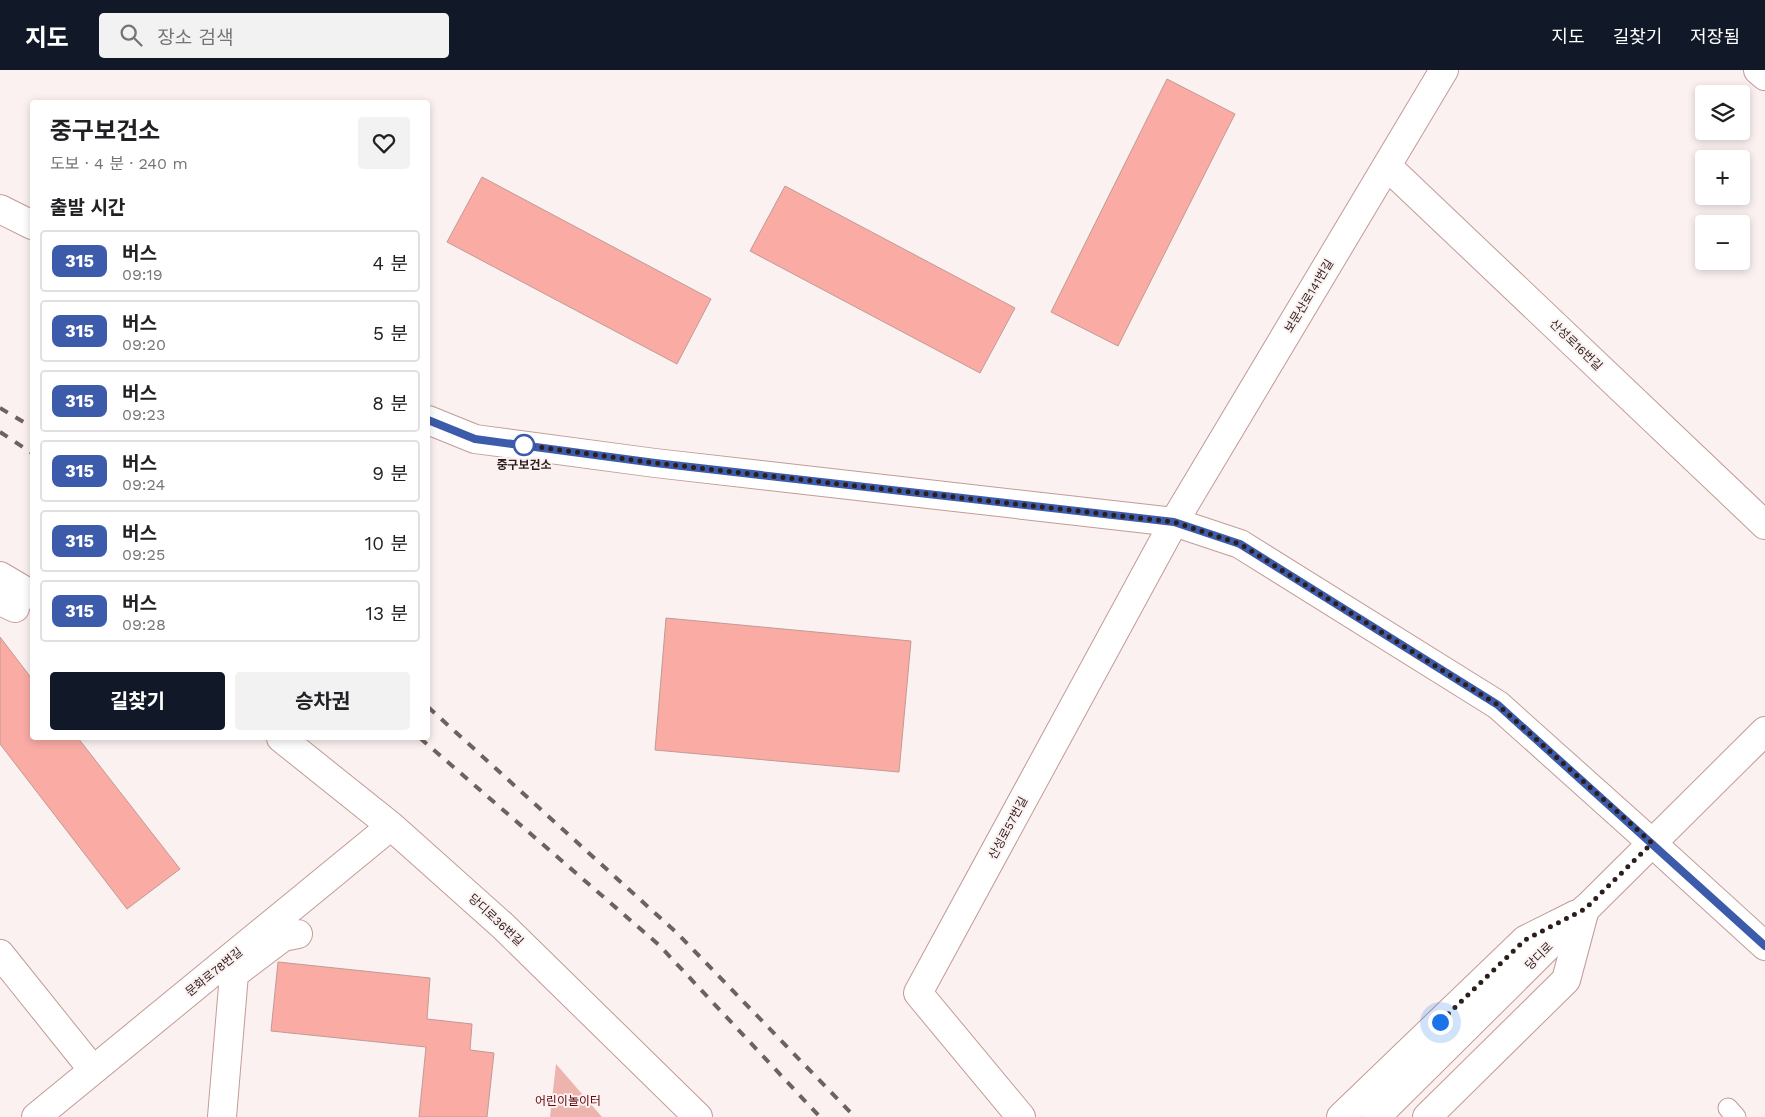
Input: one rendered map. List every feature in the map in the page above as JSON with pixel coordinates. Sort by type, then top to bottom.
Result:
[{"type":"street","name":"보문산로141번길","points":[[1174,522],[1444,70]]},
{"type":"street","points":[[1758,70],[1765,76]]},
{"type":"street","name":"산성로16번길","points":[[1387,166],[1765,525]]},
{"type":"street","points":[[0,209],[30,224]]},
{"type":"street","points":[[430,421],[475,439],[655,463],[1174,522],[1240,544],[1498,705],[1765,946]]},
{"type":"street","name":"산성로57번길","points":[[1021,1117],[918,993],[1174,522]]},
{"type":"street","points":[[0,576],[16,601]]},
{"type":"street","name":"당디로","points":[[1376,1117],[1765,731]]},
{"type":"street","name":"당디로36번길","points":[[284,740],[391,826],[503,926],[698,1117]]},
{"type":"street","name":"문화로78번길","points":[[36,1117],[391,826]]},
{"type":"street","points":[[1341,1117],[1525,940],[1585,909]]},
{"type":"street","points":[[1427,1117],[1566,980],[1585,909]]},
{"type":"street","points":[[222,1117],[234,974],[283,937],[298,934]]},
{"type":"street","points":[[0,954],[93,1070]]},
{"type":"green space","name":"어린이놀이터","points":[[556,1064],[602,1117],[550,1117]]},
{"type":"building","points":[[1167,79],[1235,114],[1118,346],[1051,312]]},
{"type":"building","points":[[482,177],[711,299],[677,364],[447,242]]},
{"type":"building","points":[[785,186],[1015,308],[980,373],[750,251]]},
{"type":"building","points":[[666,618],[911,641],[899,772],[655,750]]},
{"type":"building","points":[[0,637],[30,676],[30,740],[80,740],[180,869],[127,909],[0,744]]},
{"type":"building","points":[[278,962],[430,978],[427,1019],[472,1024],[470,1050],[494,1053],[487,1117],[419,1117],[426,1047],[271,1031]]},
{"type":"railway","points":[[0,408],[30,426]]},
{"type":"railway","points":[[0,432],[30,452]]},
{"type":"railway","points":[[430,709],[678,934],[855,1117]]},
{"type":"railway","points":[[422,740],[659,945],[820,1117]]},
{"type":"bus line","name":"315","points":[[430,421],[475,439],[655,463],[1174,522],[1240,544],[1498,705],[1765,946]]},
{"type":"place","name":"중구보건소","points":[[524,445]]},
{"type":"route","points":[[524,445],[655,463],[1174,522],[1240,544],[1498,705],[1652,843],[1585,909],[1525,940],[1440,1022]]}]
